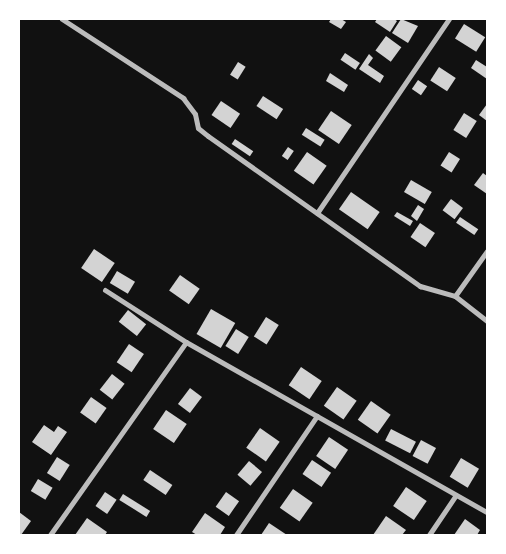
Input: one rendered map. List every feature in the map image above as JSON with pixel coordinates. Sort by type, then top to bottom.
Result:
[{"type":"street","points":[[62,19],[183,98],[195,114],[198,128],[208,136],[420,286],[455,296],[487,321]]},
{"type":"street","points":[[317,213],[449,19]]},
{"type":"street","points":[[455,296],[487,251]]},
{"type":"street","points":[[105,290],[186,342],[487,512]]},
{"type":"street","points":[[50,535],[186,342]]},
{"type":"street","points":[[236,535],[316,416]]},
{"type":"street","points":[[429,535],[456,495]]},
{"type":"building","points":[[331,19],[341,19],[346,22],[341,29],[329,22]]},
{"type":"building","points":[[377,19],[394,19],[397,21],[390,32],[375,22]]},
{"type":"building","points":[[401,19],[418,26],[408,43],[392,33]]},
{"type":"building","points":[[464,24],[485,37],[476,52],[455,38]]},
{"type":"building","points":[[386,36],[401,47],[391,62],[375,51]]},
{"type":"building","points":[[345,53],[360,63],[355,70],[341,60]]},
{"type":"building","points":[[369,54],[373,58],[368,65],[384,76],[380,83],[359,69]]},
{"type":"building","points":[[476,60],[487,67],[487,79],[471,68]]},
{"type":"building","points":[[238,62],[246,67],[238,79],[230,75]]},
{"type":"building","points":[[439,67],[456,78],[447,91],[430,80]]},
{"type":"building","points":[[330,73],[348,85],[344,92],[326,81]]},
{"type":"building","points":[[418,80],[427,86],[421,95],[412,89]]},
{"type":"building","points":[[263,96],[283,109],[277,119],[256,106]]},
{"type":"building","points":[[221,101],[240,114],[231,128],[211,115]]},
{"type":"building","points":[[487,104],[487,121],[479,115]]},
{"type":"building","points":[[331,111],[352,125],[339,144],[318,130]]},
{"type":"building","points":[[464,113],[477,121],[466,138],[453,130]]},
{"type":"building","points":[[306,128],[325,140],[320,146],[302,135]]},
{"type":"building","points":[[235,139],[253,151],[250,156],[232,144]]},
{"type":"building","points":[[288,147],[294,151],[288,160],[282,156]]},
{"type":"building","points":[[307,152],[327,166],[313,185],[294,171]]},
{"type":"building","points":[[449,152],[460,159],[452,172],[441,166]]},
{"type":"building","points":[[483,173],[487,176],[487,194],[474,185]]},
{"type":"building","points":[[411,180],[432,192],[425,204],[404,192]]},
{"type":"building","points":[[351,192],[380,212],[368,229],[339,209]]},
{"type":"building","points":[[451,199],[463,208],[455,219],[443,210]]},
{"type":"building","points":[[418,205],[424,209],[417,221],[411,216]]},
{"type":"building","points":[[397,212],[413,221],[410,226],[394,216]]},
{"type":"building","points":[[460,217],[478,229],[474,235],[456,223]]},
{"type":"building","points":[[420,223],[435,233],[425,247],[410,237]]},
{"type":"building","points":[[94,249],[115,263],[102,282],[81,268]]},
{"type":"building","points":[[117,271],[135,282],[128,294],[110,283]]},
{"type":"building","points":[[180,275],[200,289],[189,304],[169,291]]},
{"type":"building","points":[[211,309],[235,323],[221,348],[196,334]]},
{"type":"building","points":[[128,310],[146,324],[137,336],[119,322]]},
{"type":"building","points":[[266,317],[279,325],[267,344],[254,337]]},
{"type":"building","points":[[236,329],[249,337],[238,354],[225,346]]},
{"type":"building","points":[[129,344],[144,354],[132,372],[117,362]]},
{"type":"building","points":[[301,367],[322,381],[309,399],[289,385]]},
{"type":"building","points":[[112,374],[125,384],[112,400],[100,390]]},
{"type":"building","points":[[337,387],[357,401],[343,420],[324,406]]},
{"type":"building","points":[[190,388],[202,397],[190,413],[178,404]]},
{"type":"building","points":[[91,397],[107,408],[96,423],[80,413]]},
{"type":"building","points":[[371,401],[391,415],[377,434],[358,420]]},
{"type":"building","points":[[166,410],[187,424],[174,443],[153,429]]},
{"type":"building","points":[[44,425],[54,432],[58,426],[67,432],[51,455],[32,442]]},
{"type":"building","points":[[260,428],[280,442],[266,461],[246,448]]},
{"type":"building","points":[[391,429],[416,442],[410,453],[385,441]]},
{"type":"building","points":[[329,437],[348,450],[335,469],[316,456]]},
{"type":"building","points":[[421,440],[436,448],[428,464],[413,456]]},
{"type":"building","points":[[57,457],[70,465],[60,481],[47,473]]},
{"type":"building","points":[[461,458],[479,469],[468,488],[450,477]]},
{"type":"building","points":[[312,460],[331,473],[322,487],[302,474]]},
{"type":"building","points":[[249,461],[262,472],[250,486],[237,475]]},
{"type":"building","points":[[150,470],[172,485],[166,495],[143,480]]},
{"type":"building","points":[[38,479],[53,488],[45,500],[31,491]]},
{"type":"building","points":[[406,487],[427,501],[414,520],[393,506]]},
{"type":"building","points":[[293,489],[313,503],[299,522],[280,508]]},
{"type":"building","points":[[105,492],[117,500],[107,514],[95,506]]},
{"type":"building","points":[[226,492],[239,501],[229,516],[216,507]]},
{"type":"building","points":[[123,494],[150,511],[146,517],[119,500]]},
{"type":"building","points":[[19,512],[31,521],[21,535],[19,535]]},
{"type":"building","points":[[205,513],[225,527],[220,535],[197,535],[192,532]]},
{"type":"building","points":[[386,516],[406,530],[402,535],[373,535]]},
{"type":"building","points":[[87,518],[107,532],[105,535],[75,535]]},
{"type":"building","points":[[465,519],[480,530],[477,535],[454,535]]},
{"type":"building","points":[[269,523],[287,535],[261,535]]}]
